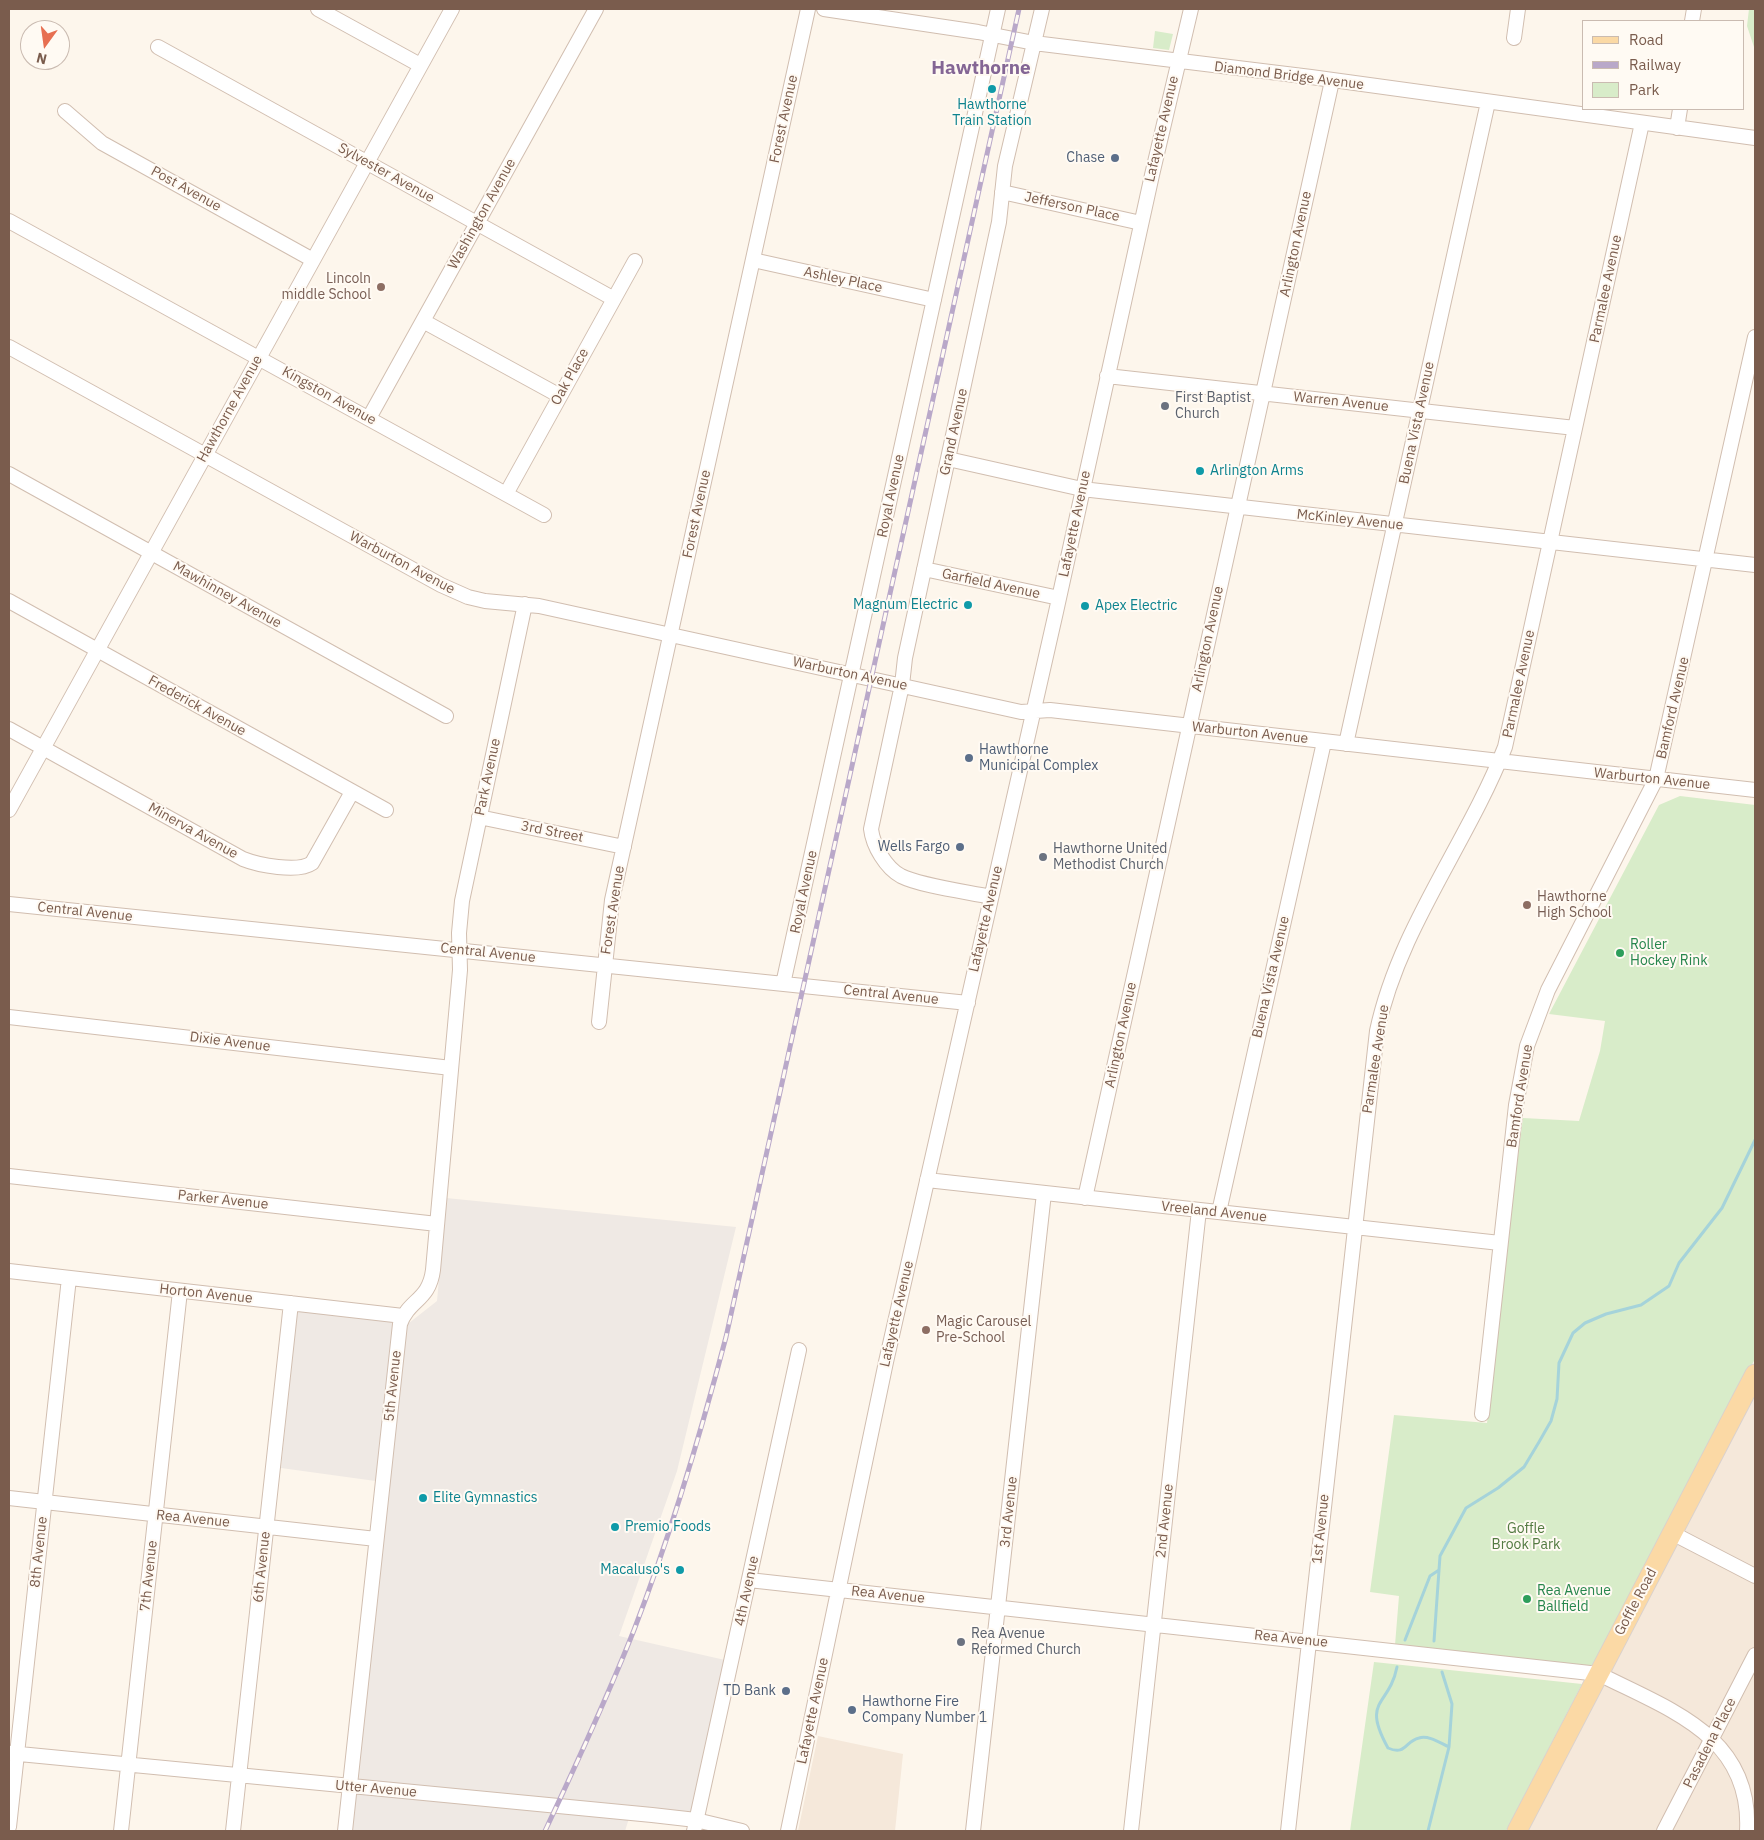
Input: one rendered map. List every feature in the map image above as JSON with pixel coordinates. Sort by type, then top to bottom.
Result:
[{"type":"main road","name":"Goffle Road","points":[[1517,1831],[1755,1374]]},
{"type":"street","points":[[318,9],[420,65]]},
{"type":"street","name":"Hawthorne Avenue","points":[[9,810],[452,9]]},
{"type":"street","name":"Washington Avenue","points":[[369,418],[596,9]]},
{"type":"street","name":"Forest Avenue","points":[[599,1022],[609,915],[808,9]]},
{"type":"street","name":"Diamond Bridge Avenue","points":[[824,9],[1034,43],[1755,138]]},
{"type":"street","name":"Royal Avenue","points":[[783,984],[998,9]]},
{"type":"street","name":"Grand Avenue","points":[[991,897],[902,876],[894,871],[881,853],[872,836],[872,823],[902,685],[905,658],[999,222],[1005,166],[1042,9]]},
{"type":"street","name":"Lafayette Avenue","points":[[788,1831],[886,1362],[1059,598],[1177,62],[1191,9]]},
{"type":"street","points":[[1514,38],[1518,9]]},
{"type":"street","name":"Sylvester Avenue","points":[[158,47],[614,299]]},
{"type":"street","name":"Arlington Avenue","points":[[1085,1198],[1332,81]]},
{"type":"street","name":"Buena Vista Avenue","points":[[1346,744],[1488,102]]},
{"type":"street","points":[[1677,128],[1680,110]]},
{"type":"street","name":"Post Avenue","points":[[65,111],[102,143],[313,260]]},
{"type":"street","name":"Parmalee Avenue","points":[[1354,1227],[1374,1054],[1387,990],[1409,938],[1500,762],[1642,123]]},
{"type":"street","name":"Jefferson Place","points":[[1002,192],[1141,222]]},
{"type":"street","name":"Kingston Avenue","points":[[9,221],[544,515]]},
{"type":"street","name":"Ashley Place","points":[[752,260],[934,300]]},
{"type":"street","name":"Oak Place","points":[[506,494],[635,261]]},
{"type":"street","points":[[423,320],[560,396]]},
{"type":"street","name":"Bamford Avenue","points":[[1482,1414],[1517,1095],[1533,1026],[1548,990],[1656,779],[1755,337]]},
{"type":"street","name":"Warburton Avenue","points":[[9,347],[455,592],[484,601],[525,604],[1021,712],[1050,710],[1755,790]]},
{"type":"street","name":"Warren Avenue","points":[[1107,376],[1575,428]]},
{"type":"street","name":"McKinley Avenue","points":[[948,459],[1082,489],[1755,565]]},
{"type":"street","name":"Mawhinney Avenue","points":[[9,474],[446,716]]},
{"type":"street","name":"Garfield Avenue","points":[[924,569],[1059,598]]},
{"type":"street","name":"Frederick Avenue","points":[[9,601],[386,810]]},
{"type":"street","name":"Park Avenue","points":[[459,950],[462,901],[525,604]]},
{"type":"street","name":"Minerva Avenue","points":[[9,729],[243,859],[258,864],[301,868],[312,863],[352,792]]},
{"type":"street","name":"Buena Vista Avenue","points":[[1219,1212],[1324,742]]},
{"type":"street","name":"3rd Street","points":[[479,817],[624,846]]},
{"type":"street","name":"Central Avenue","points":[[9,904],[968,1003]]},
{"type":"street","points":[[403,1316],[430,1286],[460,970],[459,950]]},
{"type":"street","name":"Dixie Avenue","points":[[9,1016],[451,1068]]},
{"type":"street","name":"Parker Avenue","points":[[9,1176],[437,1224]]},
{"type":"street","name":"Vreeland Avenue","points":[[927,1180],[1500,1243]]},
{"type":"street","name":"3rd Avenue","points":[[973,1831],[1044,1193]]},
{"type":"street","name":"2nd Avenue","points":[[1131,1831],[1199,1210]]},
{"type":"street","name":"1st Avenue","points":[[1288,1831],[1354,1227]]},
{"type":"street","name":"Horton Avenue","points":[[9,1271],[403,1316]]},
{"type":"street","name":"8th Avenue","points":[[9,1827],[13,1753],[69,1278]]},
{"type":"street","name":"7th Avenue","points":[[120,1831],[180,1291]]},
{"type":"street","name":"6th Avenue","points":[[233,1831],[291,1303]]},
{"type":"street","name":"5th Avenue","points":[[344,1831],[400,1324],[403,1316]]},
{"type":"street","name":"4th Avenue","points":[[695,1826],[799,1350]]},
{"type":"street","name":"Rea Avenue","points":[[9,1498],[376,1539]]},
{"type":"street","points":[[1672,1533],[1755,1576]]},
{"type":"street","name":"Rea Avenue","points":[[750,1580],[1599,1674],[1690,1721],[1713,1738],[1732,1760],[1740,1777],[1748,1809],[1747,1831]]},
{"type":"street","name":"Pasadena Place","points":[[1664,1831],[1755,1654]]},
{"type":"street","name":"Utter Avenue","points":[[13,1753],[349,1787],[742,1831]]},
{"type":"shaded area","points":[[446,1198],[736,1227],[677,1471],[619,1636],[725,1660],[691,1814],[632,1809],[625,1831],[352,1831],[390,1483],[281,1468],[297,1311],[409,1323],[437,1301]]},
{"type":"shaded area","points":[[1755,1393],[1755,1831],[1528,1831],[1605,1676]]},
{"type":"shaded area","points":[[818,1736],[903,1754],[895,1831],[798,1831]]},
{"type":"green space","points":[[1749,9],[1755,9],[1755,50],[1747,26]]},
{"type":"green space","points":[[1155,31],[1173,34],[1169,50],[1153,48]]},
{"type":"green space","name":"Goffle Brook Park","points":[[1680,796],[1755,805],[1755,1359],[1594,1666],[1395,1645],[1399,1596],[1370,1592],[1394,1415],[1487,1423],[1507,1239],[1523,1118],[1579,1121],[1600,1051],[1605,1021],[1549,1014],[1659,805]]},
{"type":"green space","points":[[1374,1662],[1582,1684],[1506,1831],[1350,1831]]},
{"type":"waterway","points":[[1434,1641],[1440,1556],[1466,1508],[1498,1488],[1524,1467],[1539,1442],[1551,1421],[1557,1399],[1559,1363],[1573,1333],[1585,1323],[1606,1314],[1641,1305],[1669,1286],[1679,1263],[1722,1208],[1755,1140]]},
{"type":"waterway","points":[[1405,1640],[1430,1576],[1439,1570]]},
{"type":"waterway","points":[[1397,1667],[1393,1680],[1377,1711],[1380,1732],[1388,1748],[1394,1750],[1402,1749],[1414,1740],[1423,1737],[1449,1747]]},
{"type":"waterway","points":[[1428,1831],[1449,1747],[1452,1704],[1442,1672]]},
{"type":"railway","points":[[545,1831],[602,1706],[648,1594],[684,1485],[726,1337],[1019,9]]},
{"type":"place","name":"Hawthorne Train Station","points":[[992,89]]},
{"type":"place","name":"Chase","points":[[1115,158]]},
{"type":"place","name":"Lincoln middle School","points":[[381,287]]},
{"type":"place","name":"First Baptist Church","points":[[1165,406]]},
{"type":"place","name":"Arlington Arms","points":[[1200,471]]},
{"type":"place","name":"Magnum Electric","points":[[968,605]]},
{"type":"place","name":"Apex Electric","points":[[1085,606]]},
{"type":"place","name":"Hawthorne Municipal Complex","points":[[969,758]]},
{"type":"place","name":"Wells Fargo","points":[[960,847]]},
{"type":"place","name":"Hawthorne United Methodist Church","points":[[1043,857]]},
{"type":"place","name":"Hawthorne High School","points":[[1527,905]]},
{"type":"place","name":"Roller Hockey Rink","points":[[1620,953]]},
{"type":"place","name":"Magic Carousel Pre-School","points":[[926,1330]]},
{"type":"place","name":"Elite Gymnastics","points":[[423,1498]]},
{"type":"place","name":"Premio Foods","points":[[615,1527]]},
{"type":"place","name":"Macaluso's","points":[[680,1570]]},
{"type":"place","name":"Rea Avenue Ballfield","points":[[1527,1599]]},
{"type":"place","name":"Rea Avenue Reformed Church","points":[[961,1642]]},
{"type":"place","name":"TD Bank","points":[[786,1691]]},
{"type":"place","name":"Hawthorne Fire Company Number 1","points":[[852,1710]]},
{"type":"district","name":"Hawthorne","points":[[981,69]]}]
